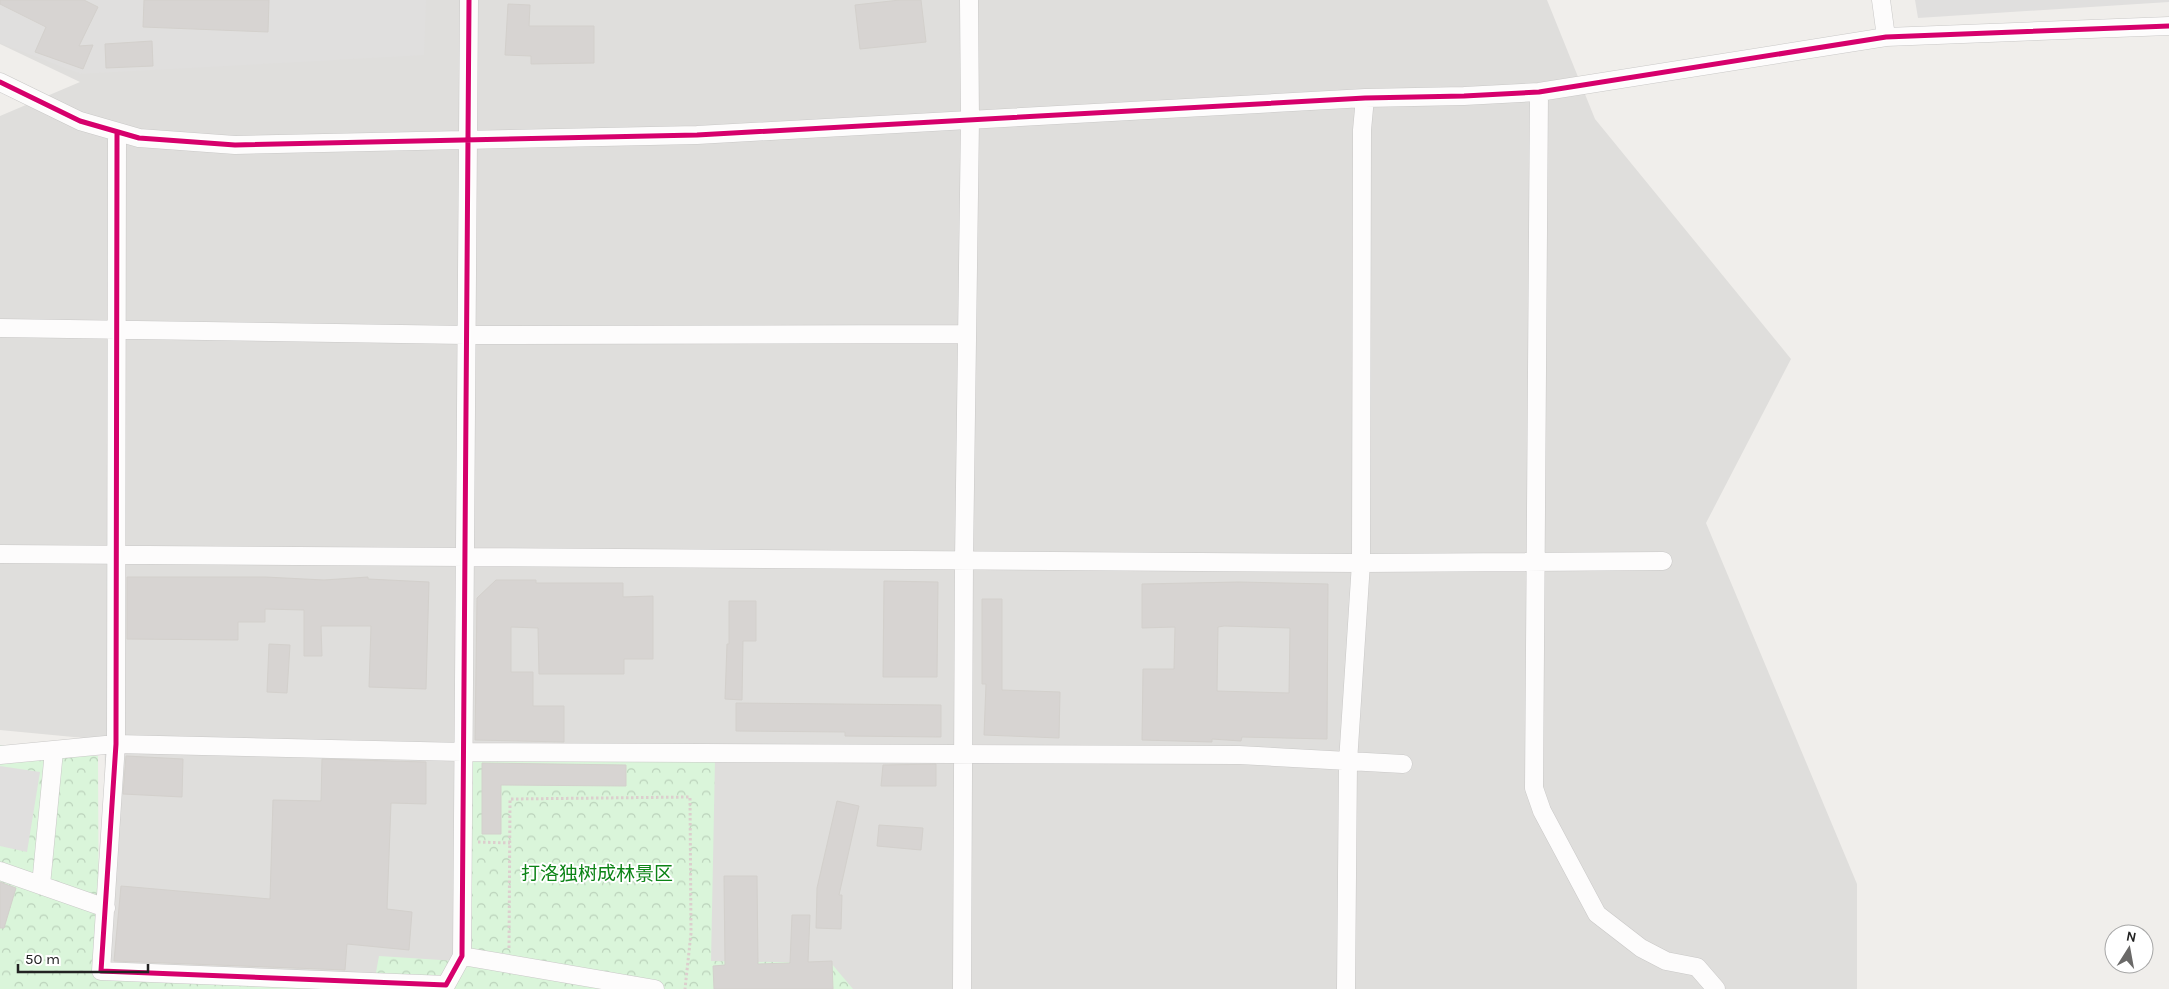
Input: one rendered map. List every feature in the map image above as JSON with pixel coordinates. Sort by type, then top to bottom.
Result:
[{"type":"street","points":[[117,132],[116,744],[101,970],[446,985],[462,956],[469,0]]},
{"type":"street","points":[[962,989],[962,754],[970,120],[969,0]]},
{"type":"street","points":[[1881,0],[1886,37]]},
{"type":"street","points":[[0,82],[80,121],[139,138],[234,145],[697,135],[1365,98],[1539,92],[1886,37],[2169,26]]},
{"type":"street","points":[[1539,92],[1534,788],[1542,811],[1597,914],[1641,948],[1666,961],[1697,967],[1716,989]]},
{"type":"street","points":[[1346,989],[1348,762],[1361,563],[1362,130],[1365,98]]},
{"type":"street","points":[[0,328],[466,335],[967,334]]},
{"type":"street","points":[[0,554],[1361,563],[1663,561]]},
{"type":"street","points":[[0,755],[116,744],[463,752],[1239,755],[1403,764]]},
{"type":"street","points":[[41,885],[54,750]]},
{"type":"street","points":[[0,871],[106,908]]},
{"type":"street","points":[[462,956],[655,989]]},
{"type":"path","points":[[509,964],[510,799],[690,797],[692,933],[685,989]]},
{"type":"path","points":[[463,842],[510,843]]},
{"type":"shaded area","points":[[0,0],[1547,0],[1595,119],[1791,359],[1706,523],[1857,884],[1857,989],[564,989],[453,975],[103,967],[105,740],[0,730],[0,116],[80,82],[0,44]]},
{"type":"shaded area","points":[[0,0],[426,0],[424,55],[81,74],[0,43]]},
{"type":"shaded area","points":[[1915,0],[2169,0],[2169,2],[1918,18]]},
{"type":"shaded area","points":[[0,766],[40,772],[27,852],[0,846]]},
{"type":"green space","points":[[0,745],[98,756],[99,972],[343,989],[0,989]]},
{"type":"green space","name":"打洛独树成林景区","points":[[470,758],[715,759],[711,961],[831,963],[853,989],[373,989],[379,956],[472,962]]},
{"type":"building","points":[[0,0],[84,0],[98,7],[79,46],[93,45],[83,69],[35,52],[46,27],[0,4]]},
{"type":"building","points":[[144,0],[269,0],[268,32],[143,27]]},
{"type":"building","points":[[900,0],[921,0],[926,42],[860,49],[855,5]]},
{"type":"building","points":[[508,4],[530,5],[529,26],[594,26],[594,63],[531,64],[531,56],[505,55]]},
{"type":"building","points":[[152,41],[153,66],[106,68],[105,44]]},
{"type":"building","points":[[127,577],[265,577],[324,580],[368,577],[368,579],[429,582],[426,689],[369,687],[371,626],[321,626],[322,656],[304,656],[304,610],[265,609],[265,622],[238,622],[238,640],[127,639]]},
{"type":"building","points":[[496,580],[536,580],[536,583],[623,583],[623,597],[653,596],[653,659],[624,659],[624,674],[539,674],[538,628],[511,627],[511,672],[533,672],[533,706],[564,706],[564,742],[475,740],[477,598]]},
{"type":"building","points":[[884,581],[938,582],[937,677],[883,677]]},
{"type":"building","points":[[1239,582],[1328,584],[1327,739],[1242,737],[1241,741],[1212,739],[1212,742],[1142,740],[1143,669],[1174,669],[1175,627],[1142,628],[1142,584]],"holes":[[[1218,627],[1290,628],[1289,693],[1217,691]]]},
{"type":"building","points":[[982,599],[1002,599],[1002,690],[1060,692],[1059,738],[984,735],[986,684],[982,684]]},
{"type":"building","points":[[729,601],[756,601],[756,641],[743,641],[742,700],[725,699],[727,644],[729,644]]},
{"type":"building","points":[[269,644],[290,645],[287,693],[267,692]]},
{"type":"building","points":[[736,703],[941,705],[941,737],[845,736],[845,732],[736,731]]},
{"type":"building","points":[[126,756],[183,759],[182,797],[123,794]]},
{"type":"building","points":[[322,759],[426,762],[426,804],[391,803],[387,909],[412,912],[409,950],[347,944],[345,970],[114,961],[121,886],[270,899],[273,800],[321,801]]},
{"type":"building","points":[[482,763],[626,765],[626,786],[501,785],[501,834],[482,834]]},
{"type":"building","points":[[936,764],[936,786],[881,786],[883,765]]},
{"type":"building","points":[[837,801],[859,806],[839,895],[842,895],[841,929],[816,928],[817,888]]},
{"type":"building","points":[[879,825],[923,828],[921,850],[877,846]]},
{"type":"building","points":[[724,876],[757,876],[758,964],[790,963],[792,915],[810,915],[808,962],[832,961],[833,989],[714,989],[713,966],[725,965]]},
{"type":"building","points":[[0,882],[16,888],[4,928],[0,928]]},
{"type":"cycle path","points":[[117,132],[116,744],[101,971],[446,985],[462,956],[469,0]]},
{"type":"cycle path","points":[[0,82],[80,121],[139,138],[235,145],[697,135],[1365,98],[1539,92],[1886,37],[2169,26]]}]
